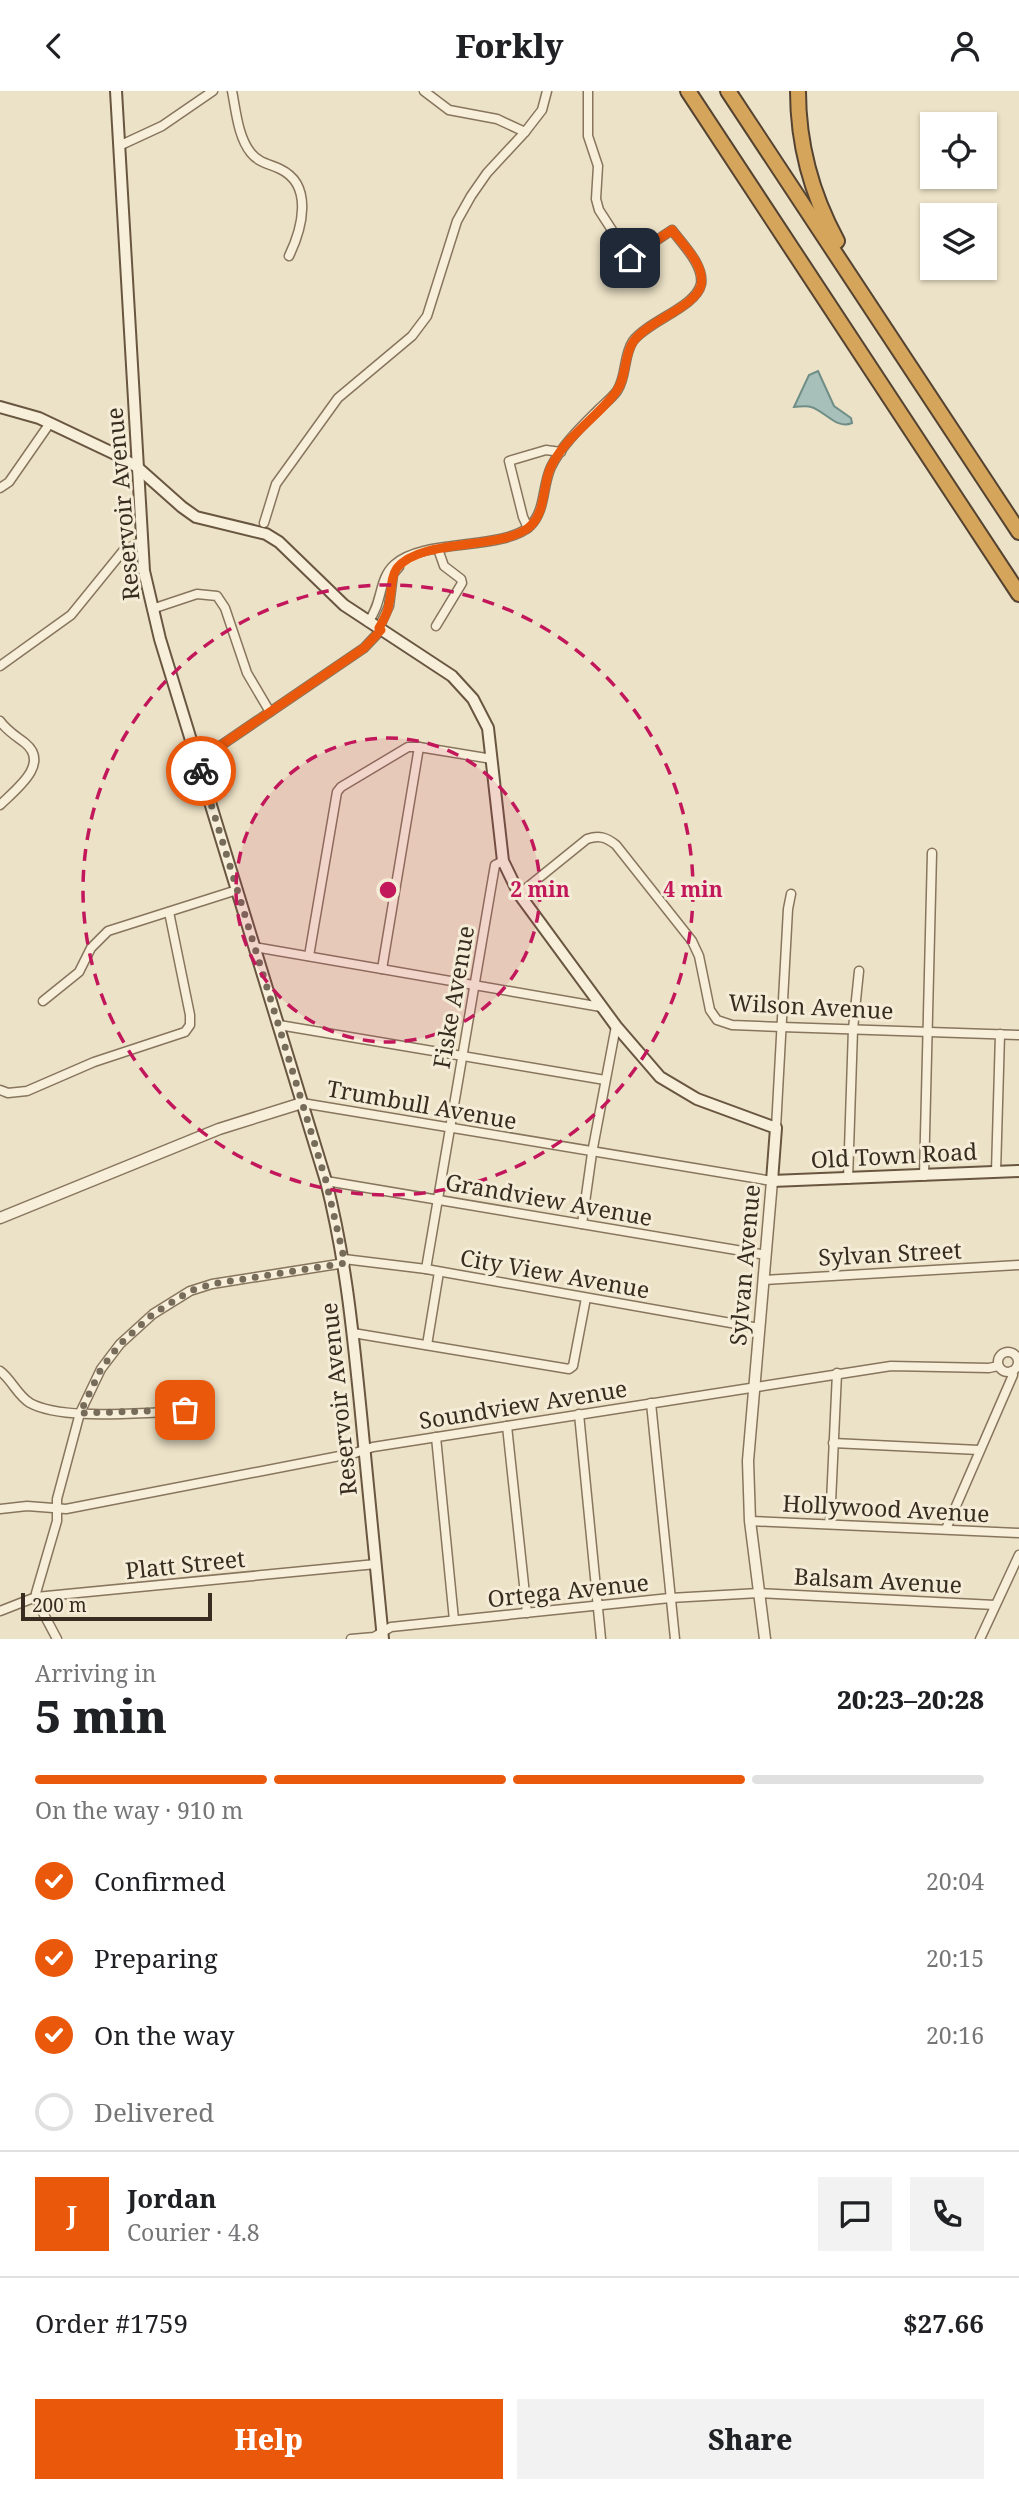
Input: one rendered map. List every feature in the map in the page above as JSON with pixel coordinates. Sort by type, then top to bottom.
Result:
[{"type":"highway","points":[[677,91],[759,199]]},
{"type":"highway","points":[[688,91],[1019,594]]},
{"type":"highway","points":[[728,91],[1019,532]]},
{"type":"highway","points":[[798,91],[804,150],[816,196],[834,236],[881,323]]},
{"type":"main road","name":"Reservoir Avenue","points":[[116,91],[144,571],[152,609],[326,1181],[344,1261],[383,1636]]},
{"type":"main road","points":[[0,407],[26,413],[50,423],[137,467],[196,517],[266,534],[279,542],[344,605],[439,666],[473,699],[488,728],[503,861],[519,894],[601,1007],[649,1067],[670,1085],[697,1099],[776,1128]]},
{"type":"main road","name":"Sylvan Avenue","points":[[772,1181],[776,1128]]},
{"type":"main road","name":"Old Town Road","points":[[772,1181],[1019,1171]]},
{"type":"street","points":[[121,145],[162,126],[213,91]]},
{"type":"street","points":[[232,91],[243,137],[251,154],[261,162],[281,169],[293,177],[300,190],[303,205],[300,226],[289,256]]},
{"type":"street","points":[[424,91],[449,110],[497,119],[525,132]]},
{"type":"street","points":[[264,523],[276,484],[323,417],[338,398],[412,336],[427,316],[457,221],[487,173],[542,110],[547,91]]},
{"type":"street","points":[[368,622],[376,611],[385,576],[391,567],[410,555],[513,535],[528,528],[539,515],[550,468],[574,434],[617,391],[633,342],[641,331],[694,297],[700,288],[700,269],[672,230],[630,258],[599,210],[596,199],[598,166],[588,137],[588,91]]},
{"type":"street","points":[[0,488],[9,482],[50,423]]},
{"type":"street","points":[[528,528],[509,461],[546,450],[561,452]]},
{"type":"street","points":[[0,666],[71,615],[123,551],[142,541]]},
{"type":"street","points":[[434,550],[444,566],[461,579],[436,626]]},
{"type":"street","points":[[198,761],[364,648],[380,629],[389,606],[396,570],[406,560],[434,550]]},
{"type":"street","points":[[152,609],[197,594],[217,596],[223,602],[247,673],[270,712]]},
{"type":"street","points":[[0,721],[10,733],[28,745],[34,758],[31,773],[0,805]]},
{"type":"street","points":[[382,969],[419,747]]},
{"type":"street","points":[[309,956],[337,792],[341,787],[403,749],[419,747],[492,758]]},
{"type":"street","name":"Wilson Avenue","points":[[519,894],[587,839],[597,836],[608,839],[617,845],[692,941],[699,956],[713,1016],[717,1020],[732,1025],[1019,1035]]},
{"type":"street","points":[[923,1176],[932,853]]},
{"type":"street","name":"Fiske Avenue","points":[[426,1269],[495,865],[503,861]]},
{"type":"street","points":[[43,1001],[79,972],[91,948],[108,931],[237,890]]},
{"type":"street","name":"Sylvan Avenue","points":[[776,1128],[791,894]]},
{"type":"street","points":[[0,1090],[8,1093],[27,1091],[94,1062],[185,1032],[190,1025],[190,1015],[169,912]]},
{"type":"street","points":[[254,947],[601,1007]]},
{"type":"street","points":[[848,1179],[853,1029],[859,971]]},
{"type":"street","points":[[279,1025],[605,1080]]},
{"type":"street","points":[[582,1224],[592,1153],[616,1027]]},
{"type":"street","points":[[996,1172],[1000,1034]]},
{"type":"street","name":"Trumbull Avenue","points":[[0,1218],[219,1129],[302,1103],[772,1181]]},
{"type":"street","name":"Grandview Avenue","points":[[326,1181],[765,1255]]},
{"type":"street","name":"Sylvan Avenue","points":[[765,1639],[750,1521],[748,1461],[772,1181]]},
{"type":"street","name":"City View Avenue","points":[[36,1597],[57,1521],[57,1499],[80,1413],[101,1369],[120,1344],[153,1314],[190,1291],[212,1284],[344,1261],[426,1269],[760,1328]]},
{"type":"street","name":"Sylvan Street","points":[[764,1280],[1019,1265]]},
{"type":"street","points":[[427,1345],[439,1272]]},
{"type":"street","points":[[353,1333],[570,1369],[573,1366],[586,1298]]},
{"type":"street","name":"Soundview Avenue","points":[[1011,1352],[1018,1361],[1012,1371],[1005,1372],[998,1366],[1001,1353],[1011,1352]]},
{"type":"street","name":"Soundview Avenue","points":[[0,1509],[27,1506],[57,1509],[79,1507],[373,1447],[891,1366],[998,1366]]},
{"type":"street","points":[[0,1371],[25,1399],[47,1409],[80,1413],[178,1412],[193,1406]]},
{"type":"street","points":[[946,1529],[1013,1375],[1012,1371]]},
{"type":"street","points":[[830,1524],[837,1374]]},
{"type":"street","points":[[651,1403],[675,1639]]},
{"type":"street","points":[[579,1414],[601,1639]]},
{"type":"street","points":[[507,1426],[527,1613]]},
{"type":"street","points":[[436,1437],[454,1620]]},
{"type":"street","points":[[833,1443],[979,1450]]},
{"type":"street","name":"Hollywood Avenue","points":[[750,1521],[1019,1533]]},
{"type":"street","points":[[980,1639],[1019,1555]]},
{"type":"street","name":"Platt Street","points":[[0,1611],[36,1597],[376,1564]]},
{"type":"street","name":"Ortega Avenue","points":[[351,1639],[383,1636],[391,1627],[670,1598],[759,1593]]},
{"type":"street","name":"Balsam Avenue","points":[[759,1593],[995,1605]]},
{"type":"street","points":[[36,1597],[57,1639]]},
{"type":"water","points":[[818,371],[834,406],[851,418],[852,423],[841,424],[809,406],[794,407],[809,375]]},
{"type":"way so far","points":[[185,1410],[80,1413],[101,1369],[120,1344],[153,1314],[190,1291],[212,1284],[345,1263],[326,1181],[201,771]]},
{"type":"route","points":[[201,771],[198,761],[364,648],[381,630],[379,628],[389,606],[393,574],[402,563],[429,551],[513,535],[528,528],[539,515],[550,468],[574,434],[617,391],[633,342],[641,331],[694,297],[700,288],[700,269],[672,230],[630,258]]}]
